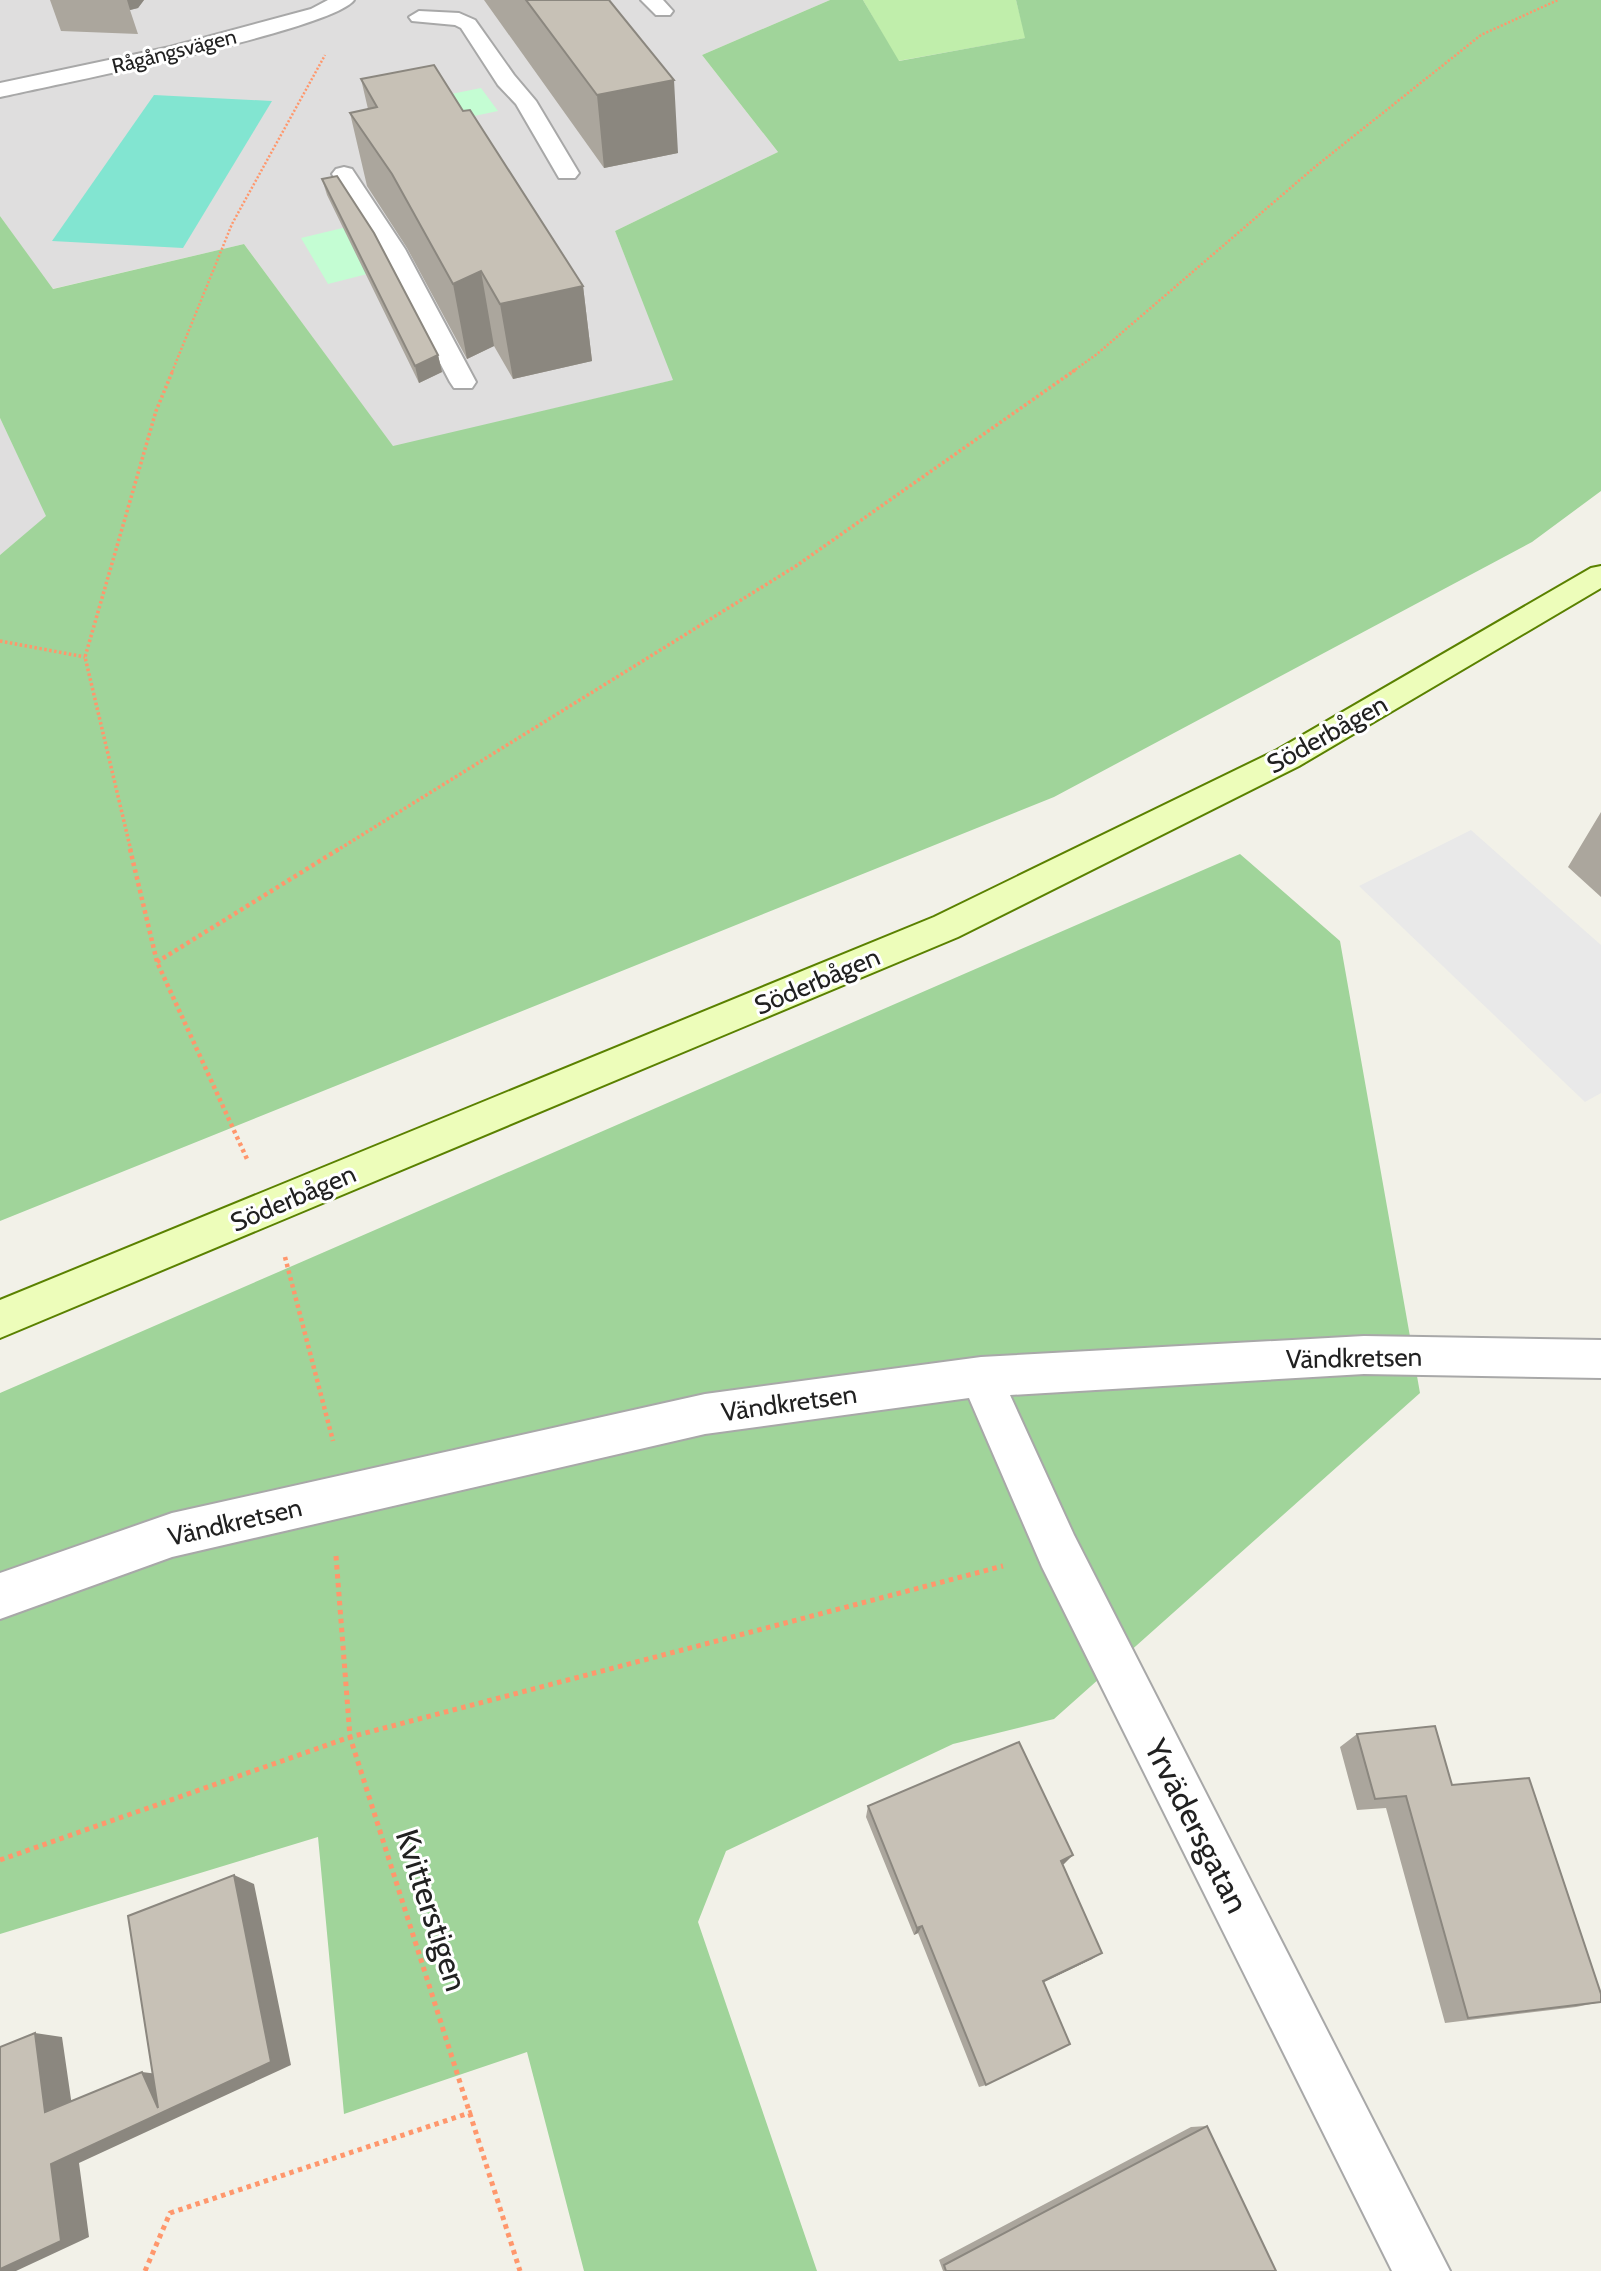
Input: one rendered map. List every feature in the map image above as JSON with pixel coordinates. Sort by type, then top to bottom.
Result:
[{"type":"street","name":"Rågångsvägen","points":[[0,90],[173,53],[318,13],[344,0]]},
{"type":"street","points":[[419,17],[459,19],[468,24],[506,80],[526,101],[567,173]]},
{"type":"street","points":[[344,174],[366,203],[393,249],[418,303],[463,382]]},
{"type":"street","name":"Söderbågen","points":[[0,1319],[946,927],[1288,758],[1601,575]]},
{"type":"street","name":"Vändkretsen","points":[[0,1595],[172,1535],[705,1414],[981,1377],[1364,1355],[1601,1359]]},
{"type":"street","name":"Yrvädersgatan","points":[[981,1377],[1058,1551],[1422,2271]]},
{"type":"path","points":[[157,962],[796,566],[1097,354],[1316,166],[1481,35],[1558,0]]},
{"type":"path","points":[[249,1165],[157,962],[85,657],[156,411],[232,224],[330,46],[325,22],[318,13]]},
{"type":"path","points":[[0,641],[85,657]]},
{"type":"path","points":[[284,1256],[335,1449]]},
{"type":"path","points":[[0,1860],[349,1737],[1058,1551]]},
{"type":"path","name":"Kvitterstigen","points":[[336,1556],[349,1737],[472,2112],[520,2271]]},
{"type":"path","points":[[145,2271],[170,2213],[472,2112]]},
{"type":"shaded area","points":[[0,0],[830,0],[702,55],[778,152],[615,231],[674,380],[393,447],[244,244],[52,289],[0,216]]},
{"type":"shaded area","points":[[154,95],[272,101],[183,248],[52,241]]},
{"type":"shaded area","points":[[0,418],[47,516],[0,555]]},
{"type":"shaded area","points":[[1471,830],[1601,945],[1601,1093],[1585,1102],[1359,886]]},
{"type":"green space","points":[[830,0],[863,0],[899,61],[1025,38],[1016,0],[1601,0],[1601,491],[1532,542],[1054,797],[0,1221],[0,555],[46,516],[0,418],[0,216],[53,289],[244,244],[393,446],[673,380],[615,231],[778,152],[702,55]]},
{"type":"green space","points":[[863,0],[1016,0],[1026,38],[898,61]]},
{"type":"green space","points":[[481,88],[498,111],[403,131],[421,100]]},
{"type":"green space","points":[[355,225],[383,270],[328,284],[301,238]]},
{"type":"green space","points":[[1240,854],[1340,941],[1420,1393],[1054,1719],[953,1744],[726,1851],[698,1922],[817,2271],[584,2271],[527,2052],[344,2114],[318,1837],[0,1934],[0,1393]]},
{"type":"building","points":[[526,0],[609,0],[674,80],[597,95]]},
{"type":"building","points":[[434,65],[463,111],[470,110],[583,286],[500,304],[481,271],[453,284],[392,174],[350,113],[377,107],[361,79]]},
{"type":"building","points":[[337,176],[374,233],[438,355],[415,366],[322,179]]},
{"type":"building","points":[[1435,1726],[1452,1785],[1529,1778],[1601,1994],[1601,2002],[1468,2018],[1406,1796],[1375,1799],[1357,1734]]},
{"type":"building","points":[[1019,1742],[1073,1855],[1061,1861],[1102,1953],[1043,1981],[1070,2044],[986,2085],[922,1926],[917,1928],[868,1806]]},
{"type":"building","points":[[234,1875],[271,2062],[51,2164],[61,2241],[0,2269],[0,2047],[35,2033],[45,2112],[142,2072],[158,2108],[128,1916]]},
{"type":"building","points":[[1207,2126],[1276,2271],[946,2271],[944,2265]]}]
